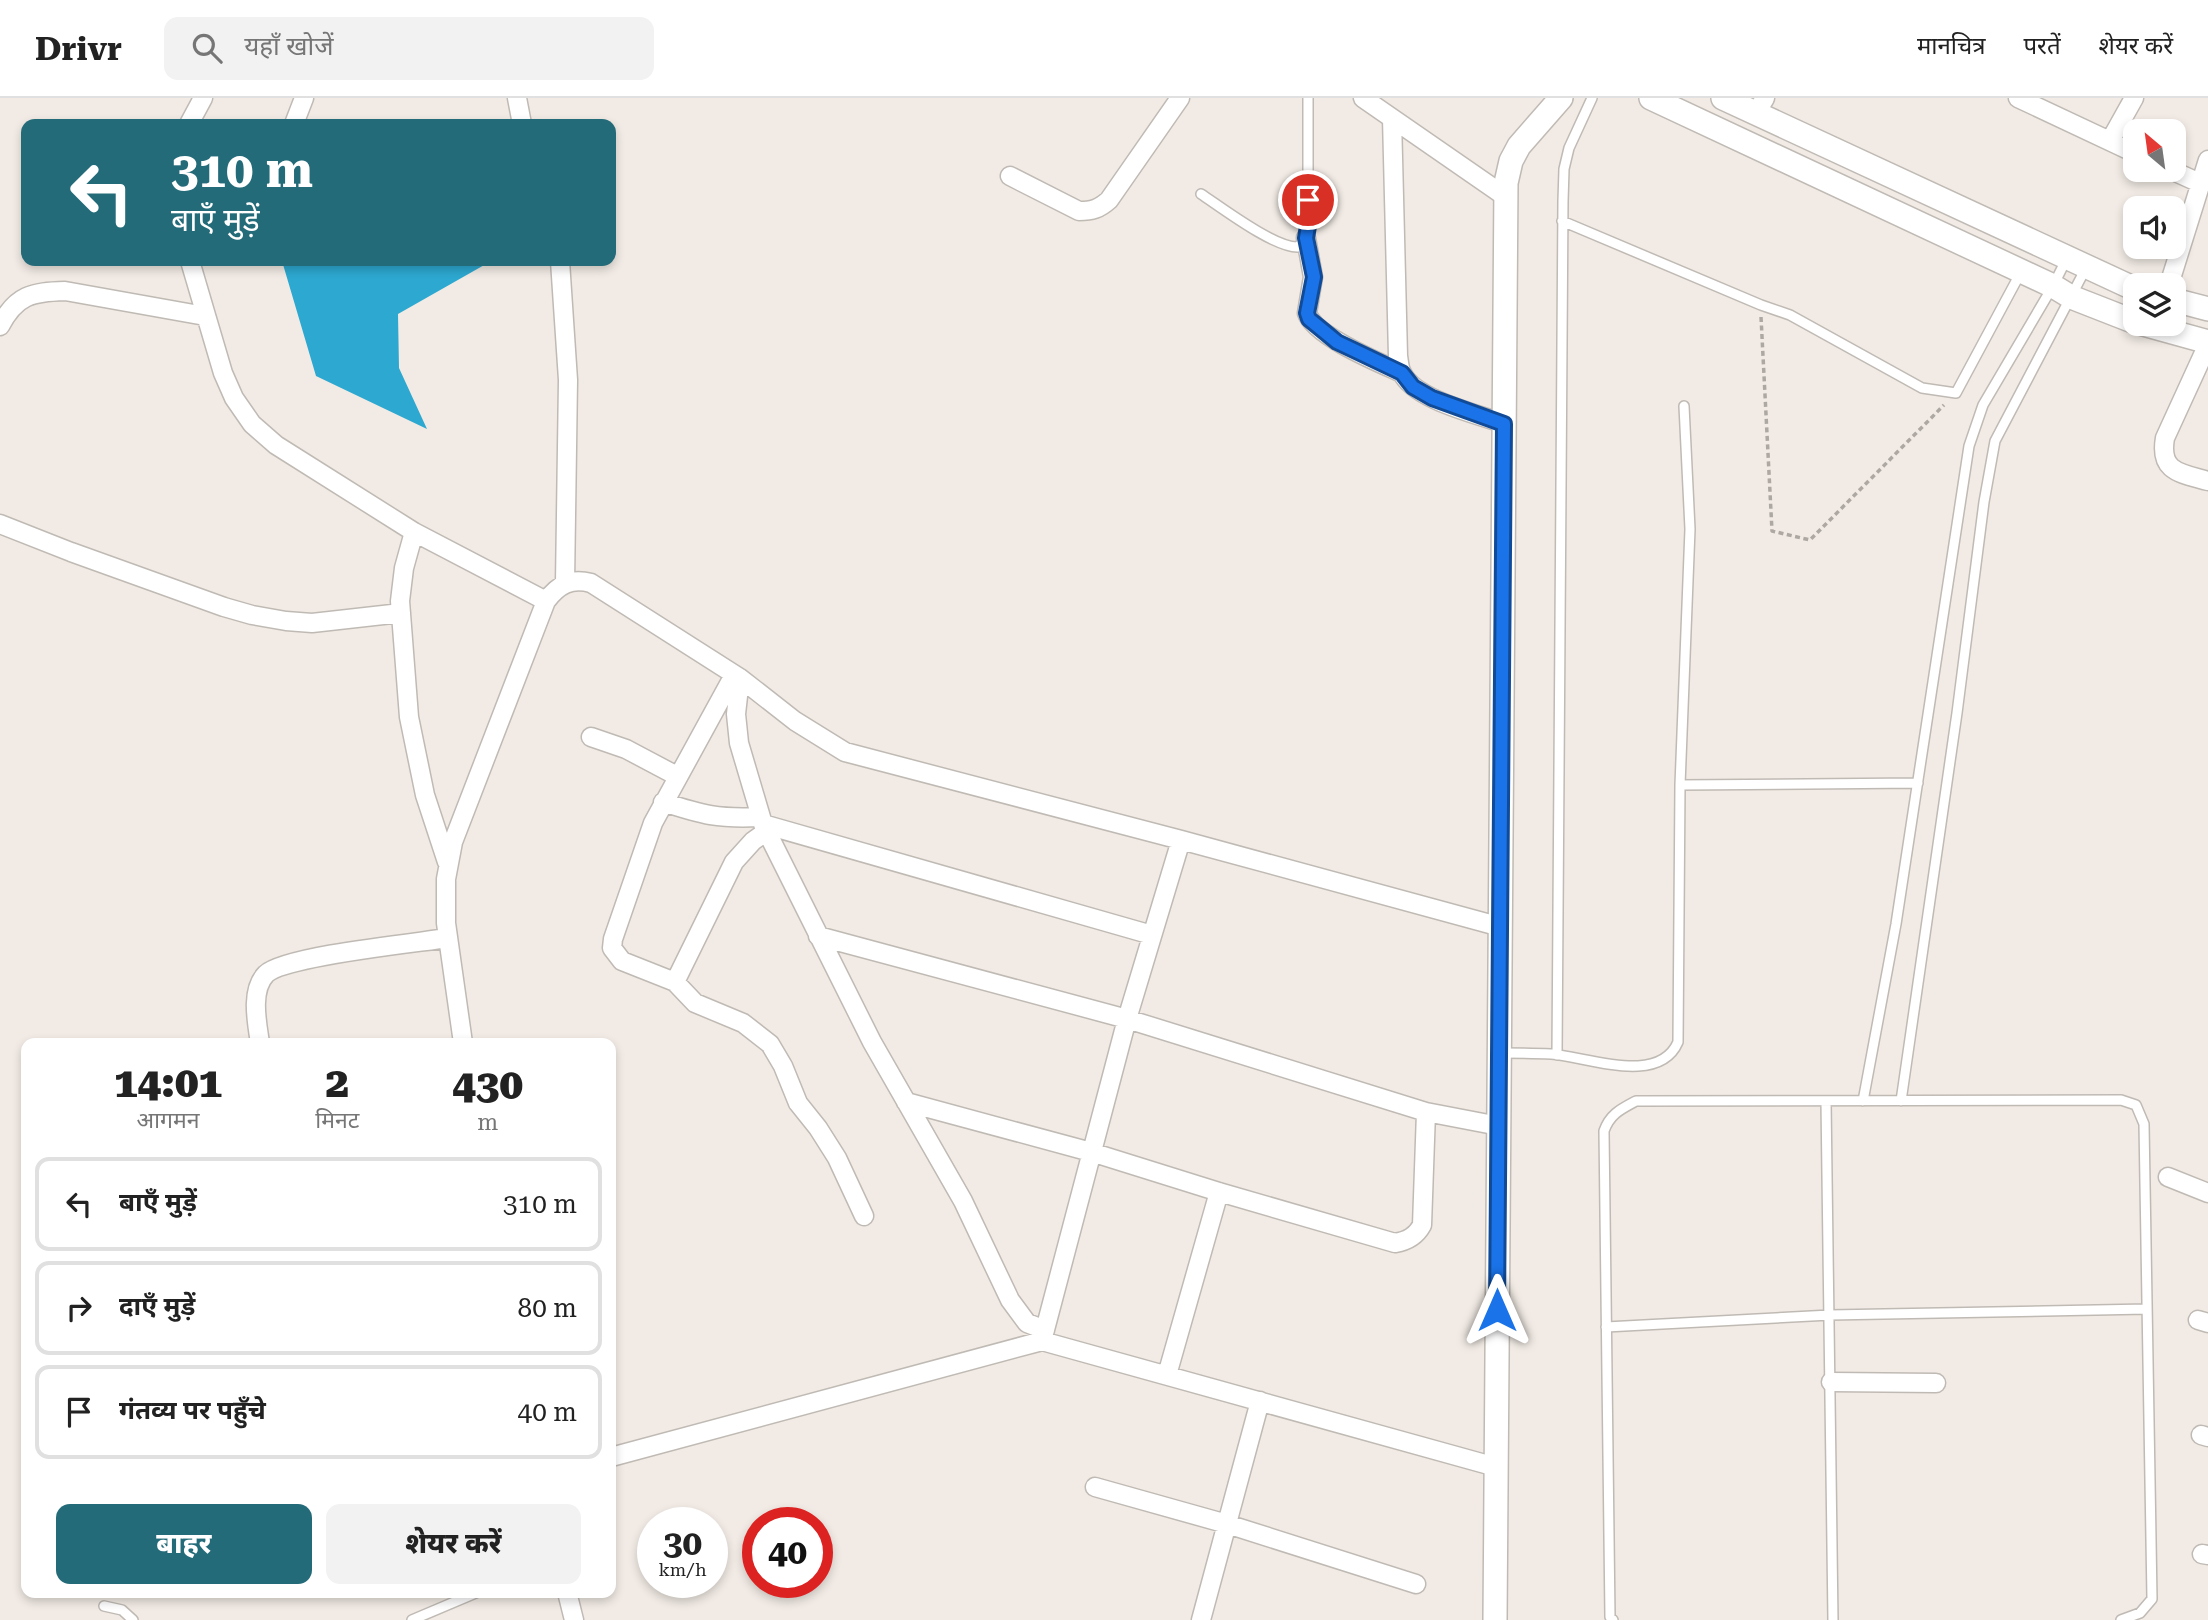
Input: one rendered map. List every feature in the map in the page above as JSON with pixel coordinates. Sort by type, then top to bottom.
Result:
[{"type":"street","points":[[192,119],[203,98]]},
{"type":"street","points":[[296,119],[303,98]]},
{"type":"street","points":[[517,98],[521,119]]},
{"type":"street","points":[[1010,176],[1079,211],[1091,211],[1109,200],[1180,98]]},
{"type":"street","points":[[1363,98],[1506,197]]},
{"type":"street","points":[[1495,1620],[1506,183],[1511,161],[1519,146],[1561,98]]},
{"type":"street","points":[[1651,98],[2062,292],[2123,316]]},
{"type":"street","points":[[1723,98],[1761,106],[2123,283]]},
{"type":"street","points":[[2018,98],[2046,104],[2123,147]]},
{"type":"street","points":[[2110,141],[2134,98]]},
{"type":"street","points":[[1392,118],[1398,356],[1402,373],[1413,387],[1432,398],[1504,424]]},
{"type":"street","points":[[2173,273],[2205,174],[2186,172]]},
{"type":"street","points":[[1306,238],[1314,277],[1307,313],[1309,319],[1337,342],[1402,373]]},
{"type":"street","points":[[191,266],[205,316],[234,398],[252,424],[276,445],[414,532],[546,601]]},
{"type":"street","points":[[560,266],[568,380],[565,583]]},
{"type":"street","points":[[0,326],[8,310],[23,298],[35,292],[47,291],[65,291],[205,316]]},
{"type":"street","points":[[2186,303],[2208,309]]},
{"type":"street","points":[[2184,336],[2208,343],[2165,438],[2162,452],[2166,463],[2177,472],[2208,481]]},
{"type":"street","points":[[0,524],[71,552],[252,615],[312,623],[401,613]]},
{"type":"street","points":[[414,532],[404,568],[401,613],[408,716],[425,795],[448,866]]},
{"type":"street","points":[[462,1038],[448,938],[446,879],[453,842],[546,601],[565,583],[580,580],[591,583],[737,676],[795,721],[845,752],[1501,927]]},
{"type":"street","points":[[737,676],[663,802],[648,836],[612,948],[622,961],[675,982],[695,1003],[743,1023],[770,1044],[783,1066],[798,1103],[837,1158],[864,1216]]},
{"type":"street","points":[[737,676],[736,714],[739,743],[763,824],[872,1042],[963,1201],[1010,1300],[1027,1322],[1043,1335],[1167,1375],[1496,1467]]},
{"type":"street","points":[[591,737],[626,749],[677,776]]},
{"type":"street","points":[[663,802],[707,816],[763,824],[1152,934]]},
{"type":"street","points":[[675,982],[734,862],[753,841],[763,824]]},
{"type":"street","points":[[1043,1335],[1127,1019],[1181,840]]},
{"type":"street","points":[[818,936],[1127,1019],[1426,1112],[1499,1126]]},
{"type":"street","points":[[260,1038],[257,999],[261,982],[274,969],[310,959],[448,938]]},
{"type":"street","points":[[905,1102],[1091,1152],[1395,1243],[1406,1241],[1417,1233],[1422,1225],[1426,1112]]},
{"type":"street","points":[[2168,1177],[2208,1193]]},
{"type":"street","points":[[1167,1375],[1219,1192]]},
{"type":"street","points":[[616,1456],[1043,1335]]},
{"type":"street","points":[[1831,1382],[1936,1383]]},
{"type":"street","points":[[1201,1620],[1260,1401]]},
{"type":"street","points":[[1094,1487],[1227,1524],[1416,1584]]},
{"type":"street","points":[[568,1598],[574,1620]]},
{"type":"lane","points":[[1201,194],[1274,241],[1289,248],[1298,247],[1306,238],[1308,226],[1308,98]]},
{"type":"lane","points":[[1557,1055],[1562,221],[1564,169],[1569,148],[1592,98]]},
{"type":"lane","points":[[1562,221],[1760,305],[1790,315],[1922,388],[1956,393],[2021,272]]},
{"type":"lane","points":[[1901,1101],[1984,502],[1996,441],[2077,262]]},
{"type":"lane","points":[[1863,1101],[1896,924],[1969,446],[1983,405],[2062,292],[2077,262]]},
{"type":"lane","points":[[1500,1053],[1557,1055],[1634,1067],[1665,1060],[1678,1042],[1680,785],[1690,529],[1684,406]]},
{"type":"lane","points":[[1680,785],[1918,783]]},
{"type":"lane","points":[[1614,1620],[1610,1617],[1606,1327],[1604,1131],[1608,1120],[1620,1109],[1636,1101],[2121,1100],[2136,1105],[2144,1124],[2152,1599],[2140,1613],[2121,1620]]},
{"type":"lane","points":[[1826,1101],[1833,1620]]},
{"type":"lane","points":[[1606,1327],[1830,1314],[2147,1309]]},
{"type":"lane","points":[[412,1620],[464,1598]]},
{"type":"lane","points":[[104,1606],[122,1610],[133,1620]]},
{"type":"path","points":[[1760,305],[1772,531],[1810,540],[1956,393]]},
{"type":"water","points":[[283,266],[482,266],[398,314],[399,368],[427,429],[316,376]]},
{"type":"route","points":[[1308,200],[1306,238],[1314,277],[1307,313],[1309,319],[1337,342],[1402,373],[1413,387],[1432,398],[1504,424],[1497,1310]]}]
